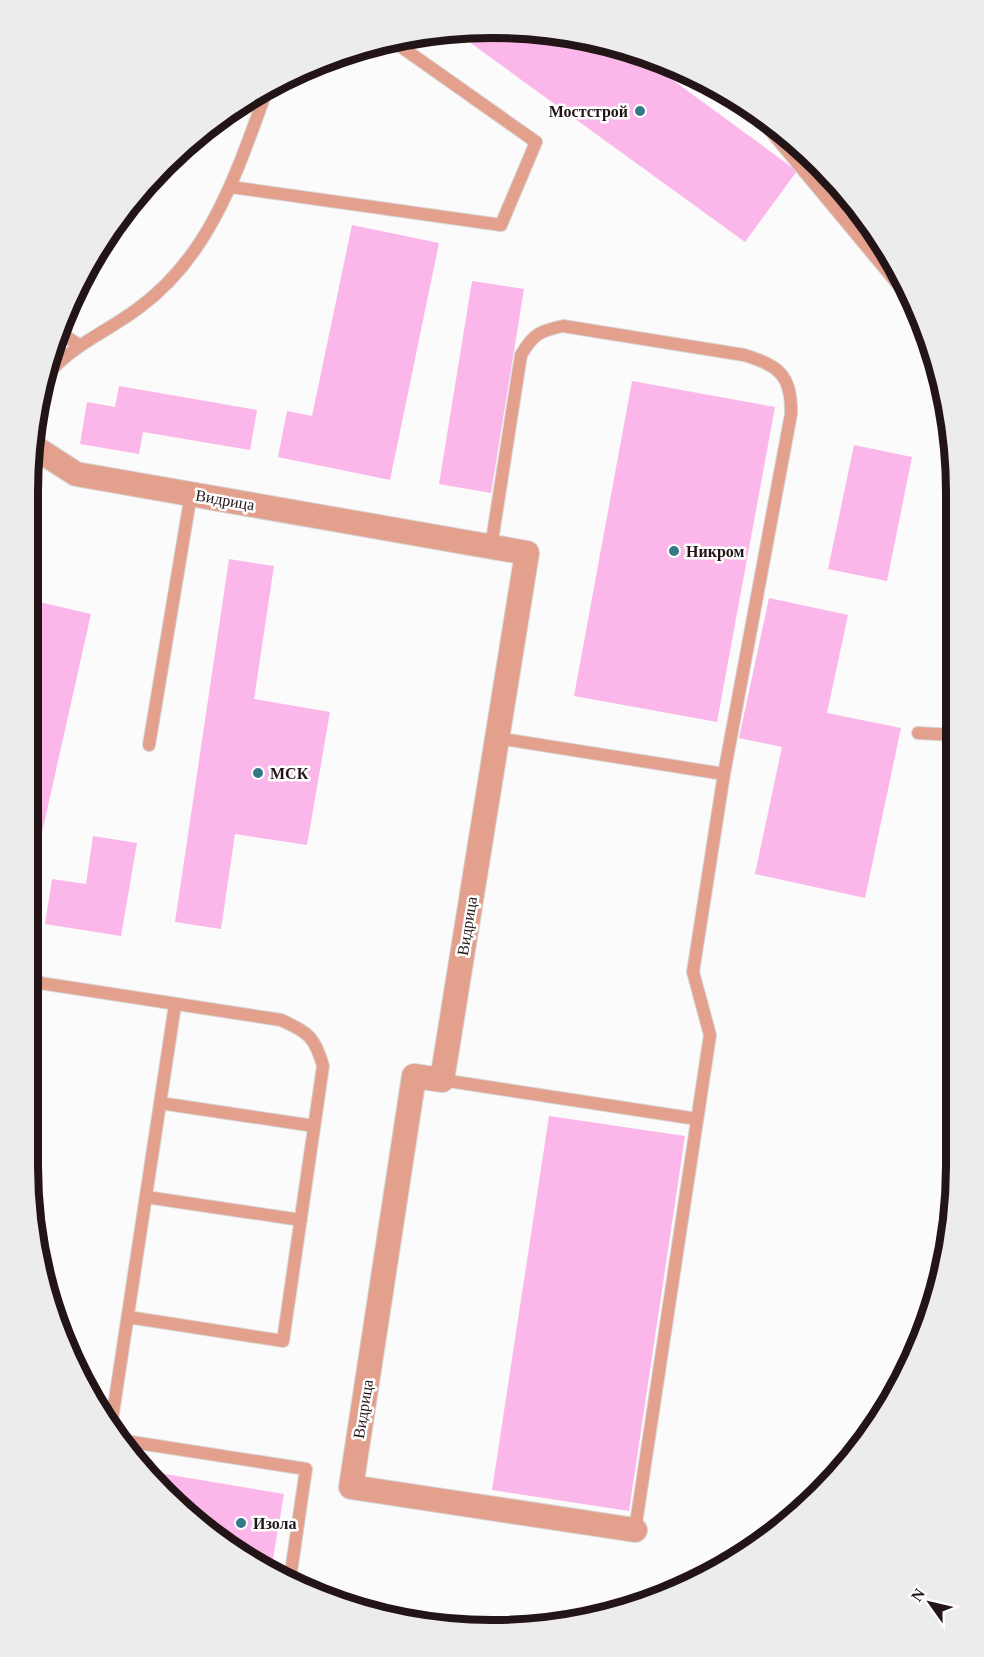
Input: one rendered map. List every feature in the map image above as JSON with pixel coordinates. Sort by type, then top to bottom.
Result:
[{"type":"street","name":"Видрица","points":[[39,450],[76,474],[527,553],[442,1080],[414,1077],[351,1488],[635,1530]]},
{"type":"lane","points":[[231,187],[501,225],[536,142],[401,47]]},
{"type":"lane","points":[[55,368],[79,345],[140,307],[178,272],[208,233],[231,187],[264,99]]},
{"type":"lane","points":[[774,135],[893,279]]},
{"type":"lane","points":[[491,547],[521,355],[529,340],[543,330],[563,326],[744,355],[766,361],[782,374],[792,396],[791,414],[724,774],[693,972],[710,1035],[635,1530]]},
{"type":"lane","points":[[65,336],[79,345]]},
{"type":"lane","points":[[149,745],[191,494]]},
{"type":"lane","points":[[918,733],[946,734]]},
{"type":"lane","points":[[497,738],[724,774]]},
{"type":"lane","points":[[38,983],[281,1020],[302,1029],[318,1046],[323,1066],[283,1341],[128,1317]]},
{"type":"lane","points":[[113,1416],[175,1005]]},
{"type":"lane","points":[[442,1080],[697,1119]]},
{"type":"lane","points":[[160,1103],[315,1126]]},
{"type":"lane","points":[[146,1197],[301,1220]]},
{"type":"lane","points":[[131,1442],[306,1469],[291,1573]]},
{"type":"building","name":"Мостстрой","points":[[464,38],[522,38],[551,41],[610,53],[658,69],[797,171],[745,242]]},
{"type":"building","points":[[352,225],[439,243],[390,480],[278,457],[287,411],[312,416]]},
{"type":"building","points":[[472,281],[524,289],[491,493],[439,484]]},
{"type":"building","name":"Никром","points":[[632,381],[775,407],[717,722],[574,696]]},
{"type":"building","points":[[119,386],[257,410],[250,450],[143,432],[139,454],[80,444],[87,402],[115,407]]},
{"type":"building","points":[[854,445],[912,457],[887,581],[828,569]]},
{"type":"building","name":"МСК","points":[[229,559],[274,566],[254,699],[330,712],[307,845],[235,834],[221,929],[175,922]]},
{"type":"building","points":[[769,598],[848,615],[827,713],[901,728],[865,898],[755,874],[782,747],[739,738]]},
{"type":"building","points":[[39,602],[91,614],[38,850]]},
{"type":"building","points":[[93,836],[137,843],[121,936],[45,924],[52,879],[86,884]]},
{"type":"building","points":[[549,1116],[685,1136],[629,1511],[492,1490]]},
{"type":"building","name":"Изола","points":[[158,1473],[284,1494],[272,1563],[215,1526]]},
{"type":"place","name":"Мостстрой","points":[[640,111]]},
{"type":"place","name":"Никром","points":[[674,551]]},
{"type":"place","name":"МСК","points":[[258,773]]},
{"type":"place","name":"Изола","points":[[241,1523]]}]
